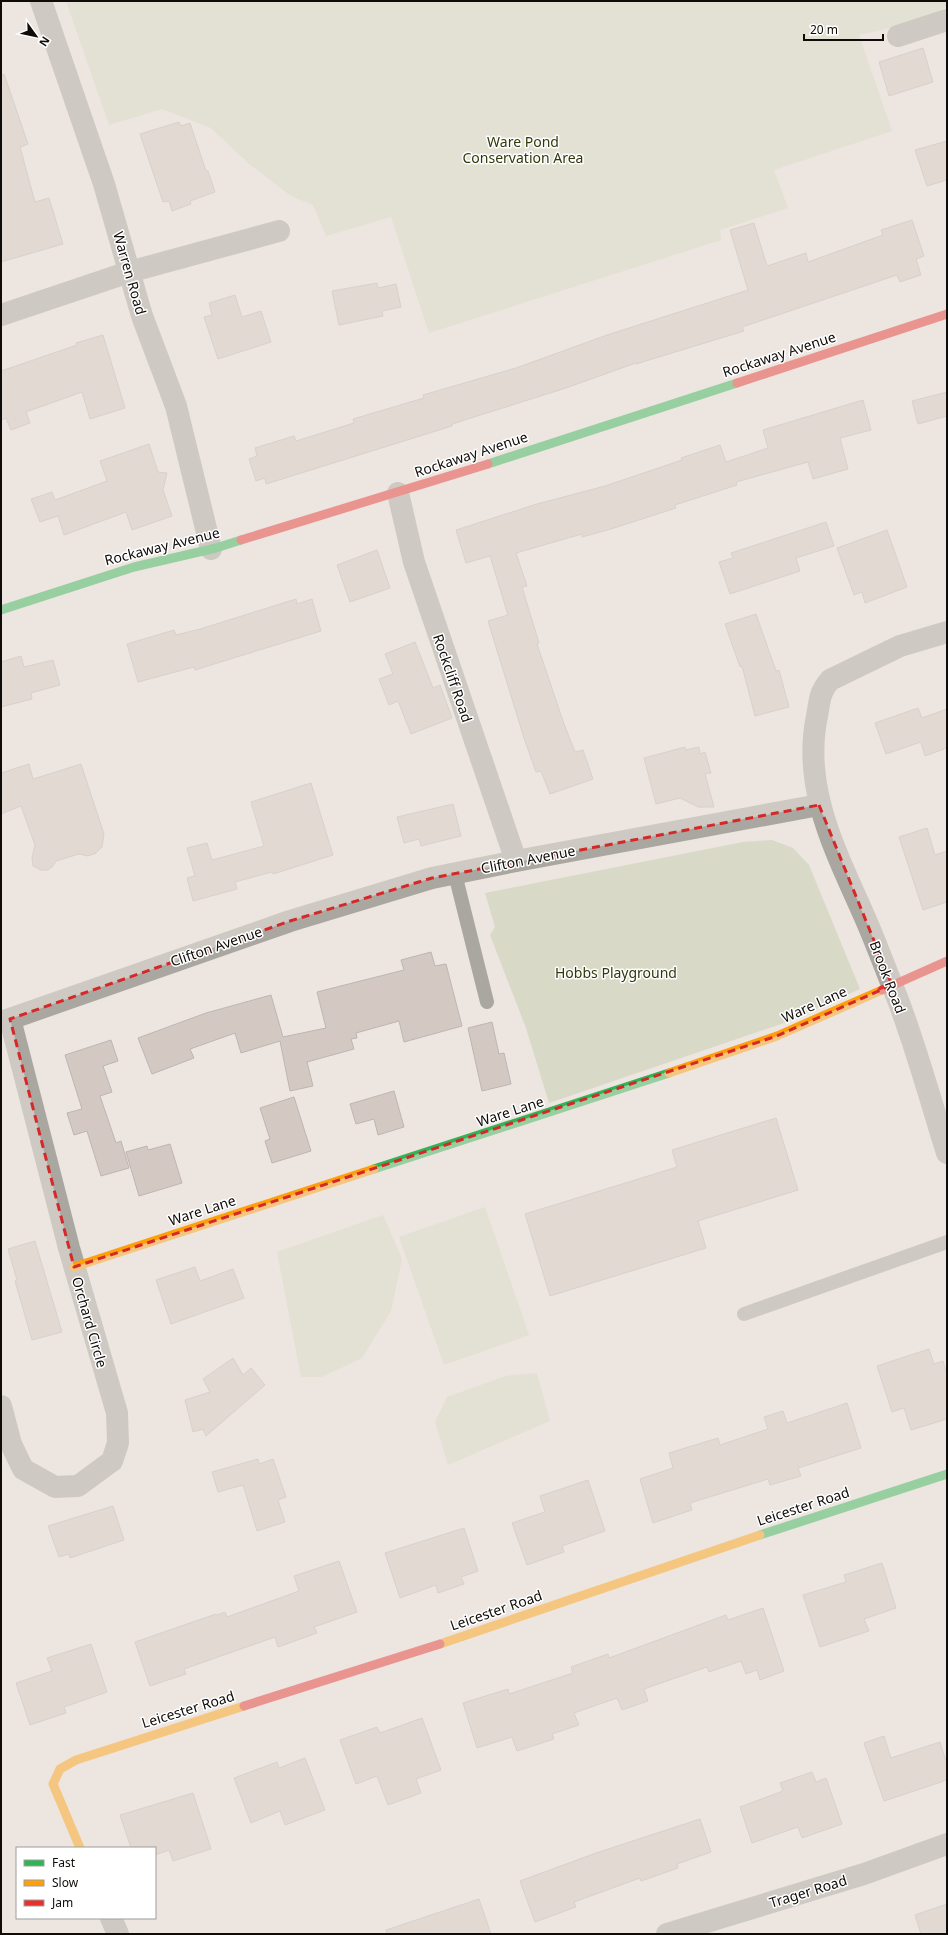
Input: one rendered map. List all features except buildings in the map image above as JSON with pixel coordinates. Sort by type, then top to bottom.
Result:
[{"type":"street","name":"Warren Road","points":[[41,1],[84,130],[104,184],[142,316],[176,406],[210,548]]},
{"type":"street","points":[[898,36],[947,20]]},
{"type":"street","points":[[1,315],[129,272],[279,230]]},
{"type":"street","name":"Rockaway Avenue","points":[[1,610],[105,575],[210,548],[398,493],[947,314]]},
{"type":"street","name":"Rockcliff Road","points":[[398,493],[414,562],[516,861]]},
{"type":"street","points":[[819,805],[812,756],[816,720],[822,690],[830,680],[900,646],[947,632]]},
{"type":"street","name":"Clifton Avenue","points":[[6,1020],[290,921],[432,878],[819,805]]},
{"type":"street","name":"Brook Road","points":[[819,805],[832,842],[892,985],[923,1070],[947,1153]]},
{"type":"street","name":"Ware Lane","points":[[74,1267],[584,1102],[777,1036],[947,961]]},
{"type":"street","name":"Orchard Circle","points":[[1,1406],[11,1444],[23,1469],[56,1487],[78,1486],[112,1461],[118,1443],[117,1413],[74,1267],[6,1020]]},
{"type":"street","name":"Leicester Road","points":[[80,1847],[53,1784],[60,1769],[76,1760],[134,1740],[479,1631],[829,1512],[947,1474]]},
{"type":"street","name":"Trager Road","points":[[667,1934],[864,1874],[947,1844]]},
{"type":"street","points":[[111,1919],[118,1934]]},
{"type":"lane","points":[[454,874],[487,1002]]},
{"type":"lane","points":[[744,1314],[947,1242]]},
{"type":"highlighted area","points":[[819,805],[892,985],[777,1036],[74,1267],[10,1019],[290,921],[432,878]]},
{"type":"green space","name":"Ware Pond Conservation Area","points":[[66,1],[947,1],[947,6],[916,21],[859,35],[892,131],[774,170],[788,208],[720,230],[721,240],[429,333],[391,217],[326,236],[313,205],[291,196],[248,163],[211,128],[162,109],[109,125]]},
{"type":"green space","name":"Hobbs Playground","points":[[772,840],[793,848],[809,865],[860,989],[787,1022],[549,1103],[526,1028],[490,935],[495,927],[485,893],[743,842]]},
{"type":"green space","points":[[485,1207],[529,1335],[444,1365],[399,1237]]},
{"type":"green space","points":[[383,1215],[402,1259],[391,1311],[362,1358],[322,1377],[301,1377],[277,1252]]},
{"type":"green space","points":[[537,1373],[550,1421],[448,1465],[435,1422],[447,1397],[506,1376]]},
{"type":"traffic: fast","points":[[488,464],[737,383]]},
{"type":"traffic: fast","points":[[1,610],[134,567],[216,548],[241,540]]},
{"type":"traffic: fast","points":[[374,1169],[669,1073]]},
{"type":"traffic: fast","points":[[760,1535],[947,1474]]},
{"type":"traffic: slow","points":[[669,1073],[777,1036],[882,990]]},
{"type":"traffic: slow","points":[[74,1267],[374,1169]]},
{"type":"traffic: slow","points":[[440,1644],[760,1535]]},
{"type":"traffic: slow","points":[[80,1847],[53,1784],[60,1769],[76,1760],[244,1706]]},
{"type":"traffic: jam","points":[[737,383],[947,314]]},
{"type":"traffic: jam","points":[[241,540],[488,464]]},
{"type":"traffic: jam","points":[[882,990],[947,961]]},
{"type":"traffic: jam","points":[[244,1706],[440,1644]]}]
